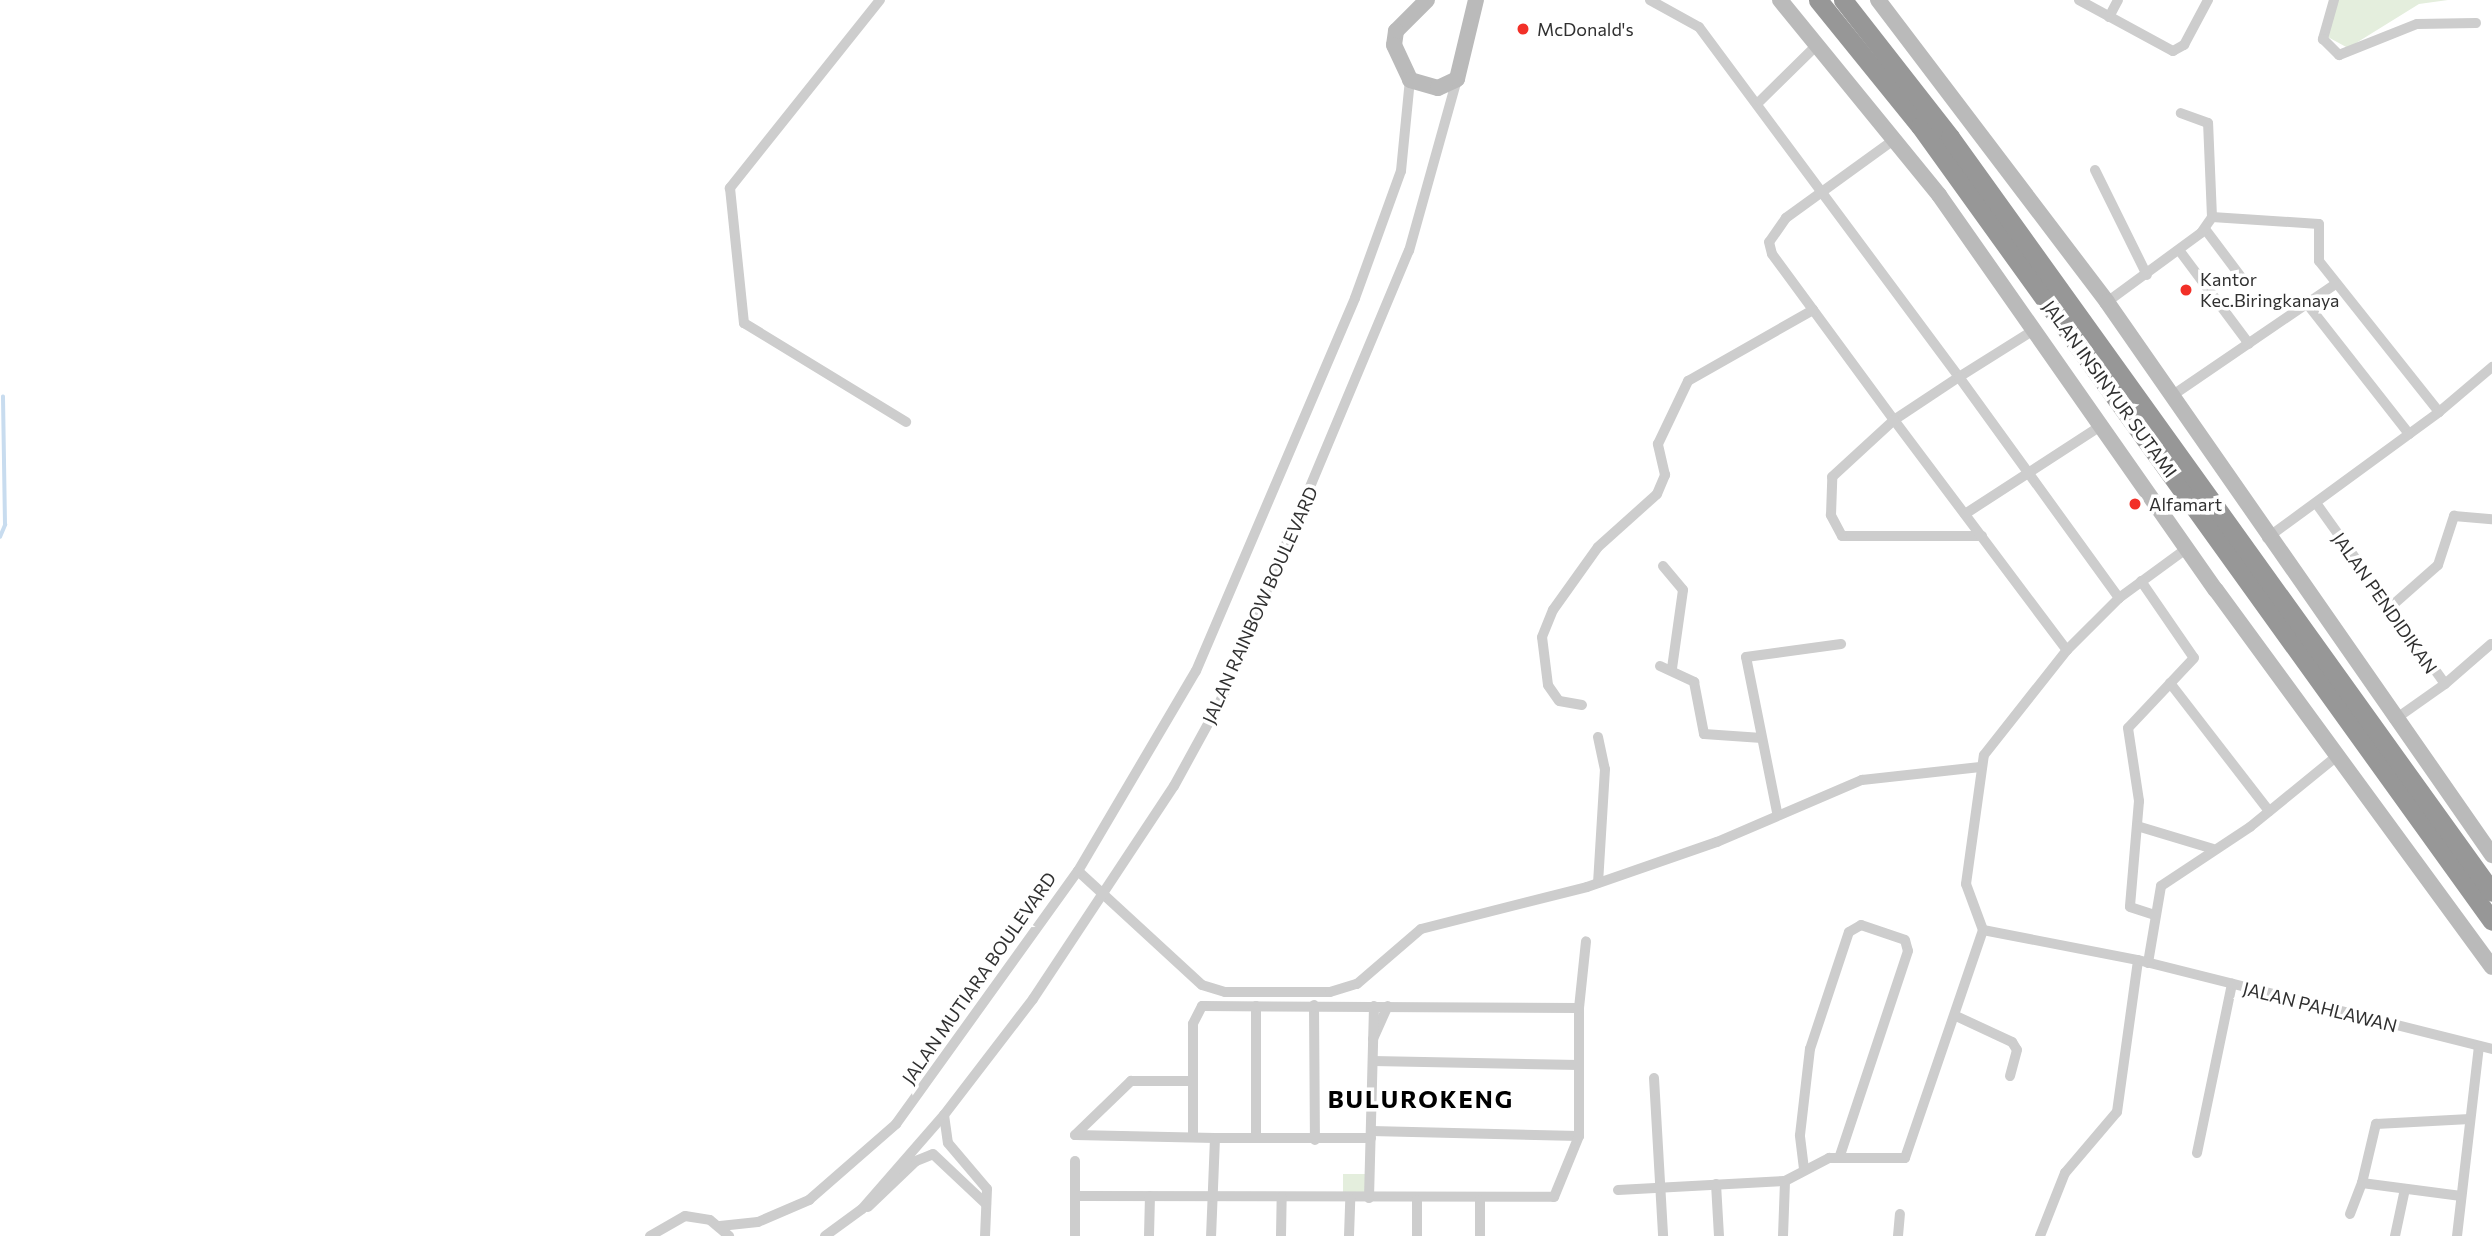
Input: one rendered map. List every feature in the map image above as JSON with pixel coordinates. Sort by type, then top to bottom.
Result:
[{"type":"highway","points":[[1803,0],[1886,100],[1920,126]]},
{"type":"highway","name":"JALAN INSINYUR SUTAMI","points":[[1818,0],[1920,126],[2492,921]]},
{"type":"highway","name":"JALAN INSINYUR SUTAMI","points":[[1843,0],[1950,137],[2492,892]]},
{"type":"street","points":[[880,0],[730,188],[744,323],[906,422]]},
{"type":"street","points":[[1427,0],[1396,31],[1394,45],[1410,80],[1438,88],[1457,79],[1476,0]]},
{"type":"street","points":[[1650,0],[1699,27],[1760,102],[2119,598]]},
{"type":"street","points":[[1780,0],[1895,139],[2102,425],[2186,549],[2492,967]]},
{"type":"street","points":[[1878,0],[2107,302],[2173,396],[2266,539],[2492,855]]},
{"type":"street","points":[[2079,0],[2173,51],[2184,45],[2208,0]]},
{"type":"street","points":[[2109,17],[2118,0]]},
{"type":"street","points":[[2334,0],[2323,39],[2339,55],[2417,24],[2476,23]]},
{"type":"street","points":[[1760,102],[1817,45]]},
{"type":"street","name":"JALAN RAINBOW BOULEVARD","points":[[825,1236],[862,1209],[944,1115],[1104,892],[1174,786],[1226,689],[1409,251],[1457,79]]},
{"type":"street","name":"JALAN RAINBOW BOULEVARD","points":[[1196,671],[1355,298],[1401,171],[1410,80]]},
{"type":"street","points":[[2107,302],[2179,250],[2205,229],[2213,217],[2208,123],[2181,113]]},
{"type":"street","points":[[1895,139],[1786,218],[1769,242],[1813,310],[2067,650]]},
{"type":"street","points":[[2095,170],[2147,275]]},
{"type":"street","points":[[2213,217],[2315,221],[2322,229],[2319,261],[2440,412]]},
{"type":"street","points":[[2205,229],[2241,277]]},
{"type":"street","points":[[2179,250],[2249,344]]},
{"type":"street","points":[[2173,396],[2336,284]]},
{"type":"street","points":[[2308,305],[2410,434]]},
{"type":"street","points":[[1582,705],[1559,701],[1548,685],[1542,637],[1553,610],[1598,547],[1657,494],[1665,475],[1658,444],[1688,381],[1813,310]]},
{"type":"street","points":[[1982,536],[1855,538],[1837,531],[1832,477],[1895,420],[2034,330]]},
{"type":"street","points":[[2266,539],[2440,412],[2492,367]]},
{"type":"street","points":[[1965,514],[2102,425]]},
{"type":"street","name":"JALAN PENDIDIKAN","points":[[2316,503],[2387,610],[2445,684],[2394,720]]},
{"type":"street","points":[[2387,610],[2438,565],[2454,516],[2492,519]]},
{"type":"street","points":[[1618,1190],[1785,1181],[1804,1169],[1840,1156],[1908,1155],[1983,930],[1966,897],[1980,767],[2067,650],[2119,598],[2186,549]]},
{"type":"street","points":[[1663,566],[1683,590],[1672,668]]},
{"type":"street","points":[[2141,581],[2193,653],[2128,729],[2137,826],[2130,907],[2155,915]]},
{"type":"street","points":[[1777,812],[1748,654],[1841,643]]},
{"type":"street","points":[[2445,684],[2491,644]]},
{"type":"street","points":[[1660,666],[1672,668],[1694,682],[1704,734],[1762,738]]},
{"type":"street","name":"JALAN MUTIARA BOULEVARD","points":[[720,1226],[758,1222],[808,1200],[896,1124],[1077,871],[1196,671]]},
{"type":"street","points":[[2170,683],[2269,811]]},
{"type":"street","points":[[1598,737],[1605,769],[1598,883]]},
{"type":"street","points":[[2040,1236],[2065,1173],[2117,1112],[2143,962],[2161,886],[2269,811],[2337,756]]},
{"type":"street","points":[[1077,871],[1104,892],[1202,985],[1225,992],[1330,992],[1357,984],[1421,929],[1598,883],[1717,842],[1777,812],[1862,780],[1980,767]]},
{"type":"street","points":[[2137,826],[2213,849]]},
{"type":"street","points":[[1804,1169],[1800,1135],[1810,1049],[1849,932],[1861,925],[1905,940],[1908,951],[1840,1156]]},
{"type":"street","name":"JALAN PAHLAWAN","points":[[1983,930],[2143,962],[2492,1049]]},
{"type":"street","points":[[1075,1196],[1480,1200],[1558,1195],[1579,1136],[1579,1008],[1586,941]]},
{"type":"street","points":[[2197,1153],[2232,985]]},
{"type":"street","points":[[1193,1137],[1197,1009],[1314,1005],[1579,1008]]},
{"type":"street","points":[[1314,1005],[1315,1140]]},
{"type":"street","points":[[1255,1137],[1256,1006]]},
{"type":"street","points":[[1369,1198],[1374,1006]]},
{"type":"street","points":[[1373,1039],[1388,1006]]},
{"type":"street","points":[[1956,1016],[2012,1042],[2017,1050],[2010,1076]]},
{"type":"street","points":[[2457,1236],[2479,1046]]},
{"type":"street","points":[[1373,1062],[1579,1065]]},
{"type":"street","points":[[1654,1078],[1663,1236]]},
{"type":"street","points":[[1193,1081],[1131,1081],[1075,1135],[1315,1140],[1371,1135],[1579,1136]]},
{"type":"street","points":[[944,1115],[948,1143],[984,1182],[985,1236]]},
{"type":"street","points":[[2350,1214],[2376,1124],[2470,1119]]},
{"type":"street","points":[[1212,1236],[1215,1138]]},
{"type":"street","points":[[862,1209],[933,1154],[986,1204]]},
{"type":"street","points":[[1075,1161],[1075,1236]]},
{"type":"street","points":[[1783,1236],[1785,1181]]},
{"type":"street","points":[[2361,1183],[2460,1196]]},
{"type":"street","points":[[1716,1184],[1719,1236]]},
{"type":"street","points":[[2395,1236],[2405,1189]]},
{"type":"street","points":[[1149,1236],[1150,1196]]},
{"type":"street","points":[[1280,1236],[1282,1197]]},
{"type":"street","points":[[1349,1236],[1350,1199]]},
{"type":"street","points":[[1417,1200],[1417,1236]]},
{"type":"street","points":[[1480,1200],[1480,1236]]},
{"type":"street","points":[[1898,1236],[1900,1214]]},
{"type":"street","points":[[650,1236],[685,1216],[720,1226],[729,1236]]},
{"type":"green space","points":[[2333,0],[2448,0],[2419,4],[2348,48],[2326,36]]},
{"type":"green space","points":[[1343,1174],[1365,1174],[1365,1192],[1343,1192]]},
{"type":"waterway","points":[[0,537],[5,525],[3,397]]},
{"type":"place","name":"McDonald's","points":[[1523,29]]},
{"type":"place","name":"Kantor Kec.Biringkanaya","points":[[2186,290]]},
{"type":"place","name":"Alfamart","points":[[2135,504]]},
{"type":"district","name":"BULUROKENG","points":[[1421,1099]]}]
